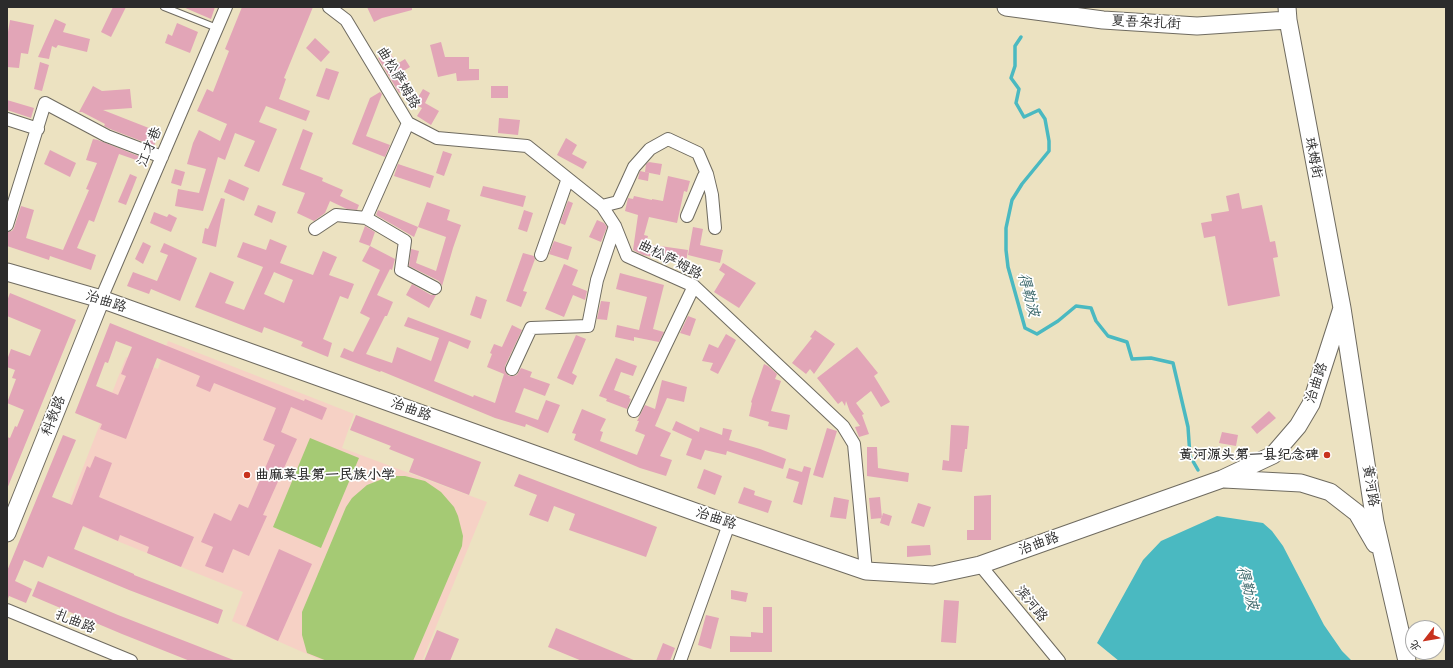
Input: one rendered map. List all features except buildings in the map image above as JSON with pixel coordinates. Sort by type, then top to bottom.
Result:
[{"type":"main road","name":"夏吾杂扎街","points":[[1006,7],[1103,20],[1197,26],[1287,14]]},
{"type":"main road","name":"珠姆街","points":[[1287,14],[1342,308]]},
{"type":"main road","name":"治曲路","points":[[7,272],[101,299],[729,524],[866,571],[933,575],[980,565],[1222,479],[1273,455],[1298,426],[1311,404],[1342,308]]},
{"type":"main road","name":"科教路","points":[[7,533],[101,299]]},
{"type":"main road","name":"黄河路","points":[[1342,308],[1375,522],[1408,661]]},
{"type":"main road","points":[[1222,479],[1302,483],[1330,492],[1357,513],[1383,557]]},
{"type":"street","name":"江才巷","points":[[101,299],[226,7]]},
{"type":"street","name":"曲松萨姆路","points":[[329,7],[346,20],[408,123],[438,138],[527,146],[602,206],[615,226],[627,256],[694,286],[843,426],[854,444],[866,571]]},
{"type":"street","points":[[7,224],[45,103],[107,136],[162,157]]},
{"type":"street","points":[[7,119],[38,129]]},
{"type":"street","points":[[366,218],[408,123]]},
{"type":"street","points":[[602,206],[618,202],[634,166],[650,149],[668,139],[698,153],[707,174],[712,195],[714,228]]},
{"type":"street","points":[[687,216],[704,176]]},
{"type":"street","points":[[541,255],[567,182]]},
{"type":"street","points":[[315,229],[336,215],[366,218],[405,241],[401,270],[435,288]]},
{"type":"street","points":[[512,369],[531,328],[588,326],[597,280],[615,226]]},
{"type":"street","points":[[634,411],[694,286]]},
{"type":"street","points":[[680,661],[729,524]]},
{"type":"street","name":"滨河路","points":[[980,565],[1059,661]]},
{"type":"street","name":"扎曲路","points":[[7,610],[132,661]]},
{"type":"lane","points":[[164,7],[217,28]]},
{"type":"shaded area","name":"曲麻莱县第一民族小学","points":[[168,341],[354,414],[342,448],[487,502],[422,661],[323,661],[232,621],[243,592],[63,519],[126,357],[158,369]]},
{"type":"green space","points":[[310,438],[359,458],[321,548],[273,527]]},
{"type":"green space","points":[[395,476],[405,476],[425,481],[441,492],[454,507],[463,536],[462,546],[413,661],[327,661],[307,653],[302,635],[302,612],[346,507],[352,498],[367,485]]},
{"type":"water","points":[[1217,516],[1263,523],[1272,531],[1283,546],[1324,625],[1342,651],[1352,661],[1119,661],[1097,643],[1143,560],[1161,541]]},
{"type":"waterway","name":"得勒波","points":[[1021,37],[1015,46],[1015,66],[1011,78],[1019,89],[1016,103],[1024,117],[1039,110],[1045,119],[1049,141],[1049,151],[1022,184],[1012,200],[1006,228],[1008,267],[1025,328],[1037,334],[1058,321],[1076,306],[1091,308],[1096,321],[1108,336],[1127,342],[1132,359],[1151,358],[1173,363],[1188,427],[1190,456],[1198,470]]},
{"type":"place","name":"黄河源头第一县纪念碑","points":[[1327,455]]},
{"type":"place","name":"曲麻莱县第一民族小学","points":[[247,475]]}]
